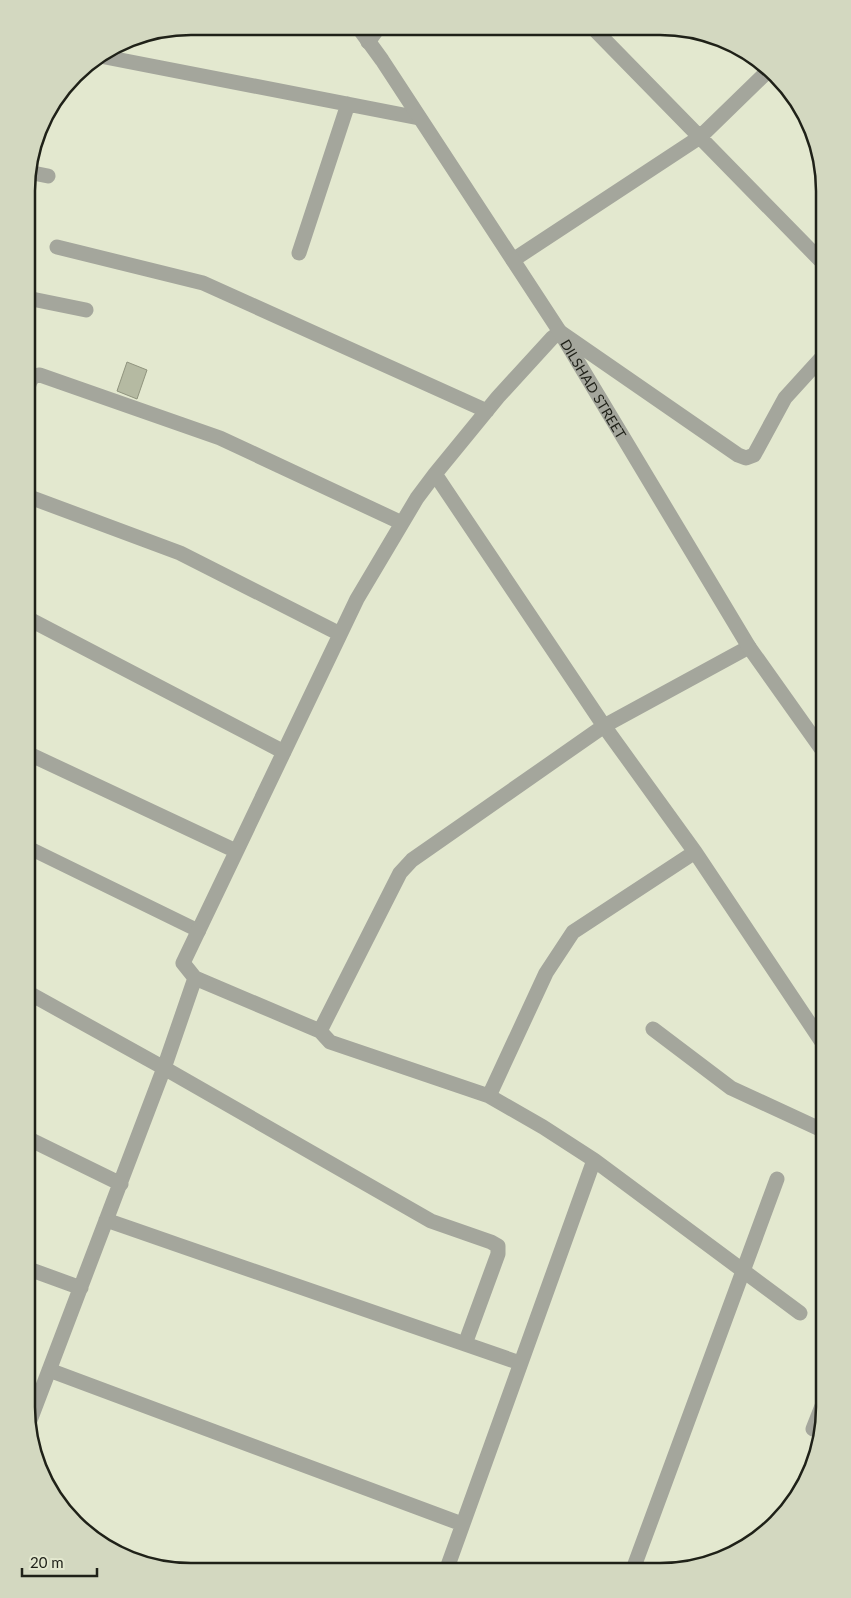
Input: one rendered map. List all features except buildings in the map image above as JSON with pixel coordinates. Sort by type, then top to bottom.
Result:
[{"type":"street","name":"DILSHAD STREET","points":[[363,35],[560,332],[749,647],[816,741]]},
{"type":"street","points":[[368,42],[373,35]]},
{"type":"street","points":[[600,35],[816,256]]},
{"type":"street","points":[[110,58],[420,118]]},
{"type":"street","points":[[513,260],[700,137],[764,75]]},
{"type":"street","points":[[300,253],[348,104]]},
{"type":"street","points":[[36,174],[48,176]]},
{"type":"street","points":[[57,247],[203,283],[487,411]]},
{"type":"street","points":[[35,299],[86,310]]},
{"type":"street","points":[[800,1313],[594,1160],[543,1127],[489,1096],[330,1042],[320,1031],[194,978],[183,963],[357,599],[417,498],[487,411],[552,338],[560,332],[738,455],[746,458],[754,455],[785,398],[816,364]]},
{"type":"street","points":[[35,376],[40,375],[220,438],[402,523]]},
{"type":"street","points":[[435,474],[604,726],[695,852],[816,1033]]},
{"type":"street","points":[[35,499],[180,553],[340,634]]},
{"type":"street","points":[[35,622],[284,752]]},
{"type":"street","points":[[320,1031],[400,872],[412,860],[604,726],[749,647]]},
{"type":"street","points":[[35,757],[236,851]]},
{"type":"street","points":[[489,1096],[546,974],[573,932],[695,852]]},
{"type":"street","points":[[35,1407],[164,1068],[194,978]]},
{"type":"street","points":[[35,996],[431,1221],[498,1246],[498,1254],[465,1344]]},
{"type":"street","points":[[653,1029],[731,1088],[816,1125]]},
{"type":"street","points":[[35,1142],[121,1184]]},
{"type":"street","points":[[449,1563],[594,1160]]},
{"type":"street","points":[[635,1563],[777,1179]]},
{"type":"street","points":[[106,1220],[520,1363]]},
{"type":"street","points":[[35,1271],[81,1288]]},
{"type":"street","points":[[49,1370],[462,1524]]},
{"type":"street","points":[[812,1429],[815,1421]]},
{"type":"lane","points":[[35,851],[199,931]]}]
